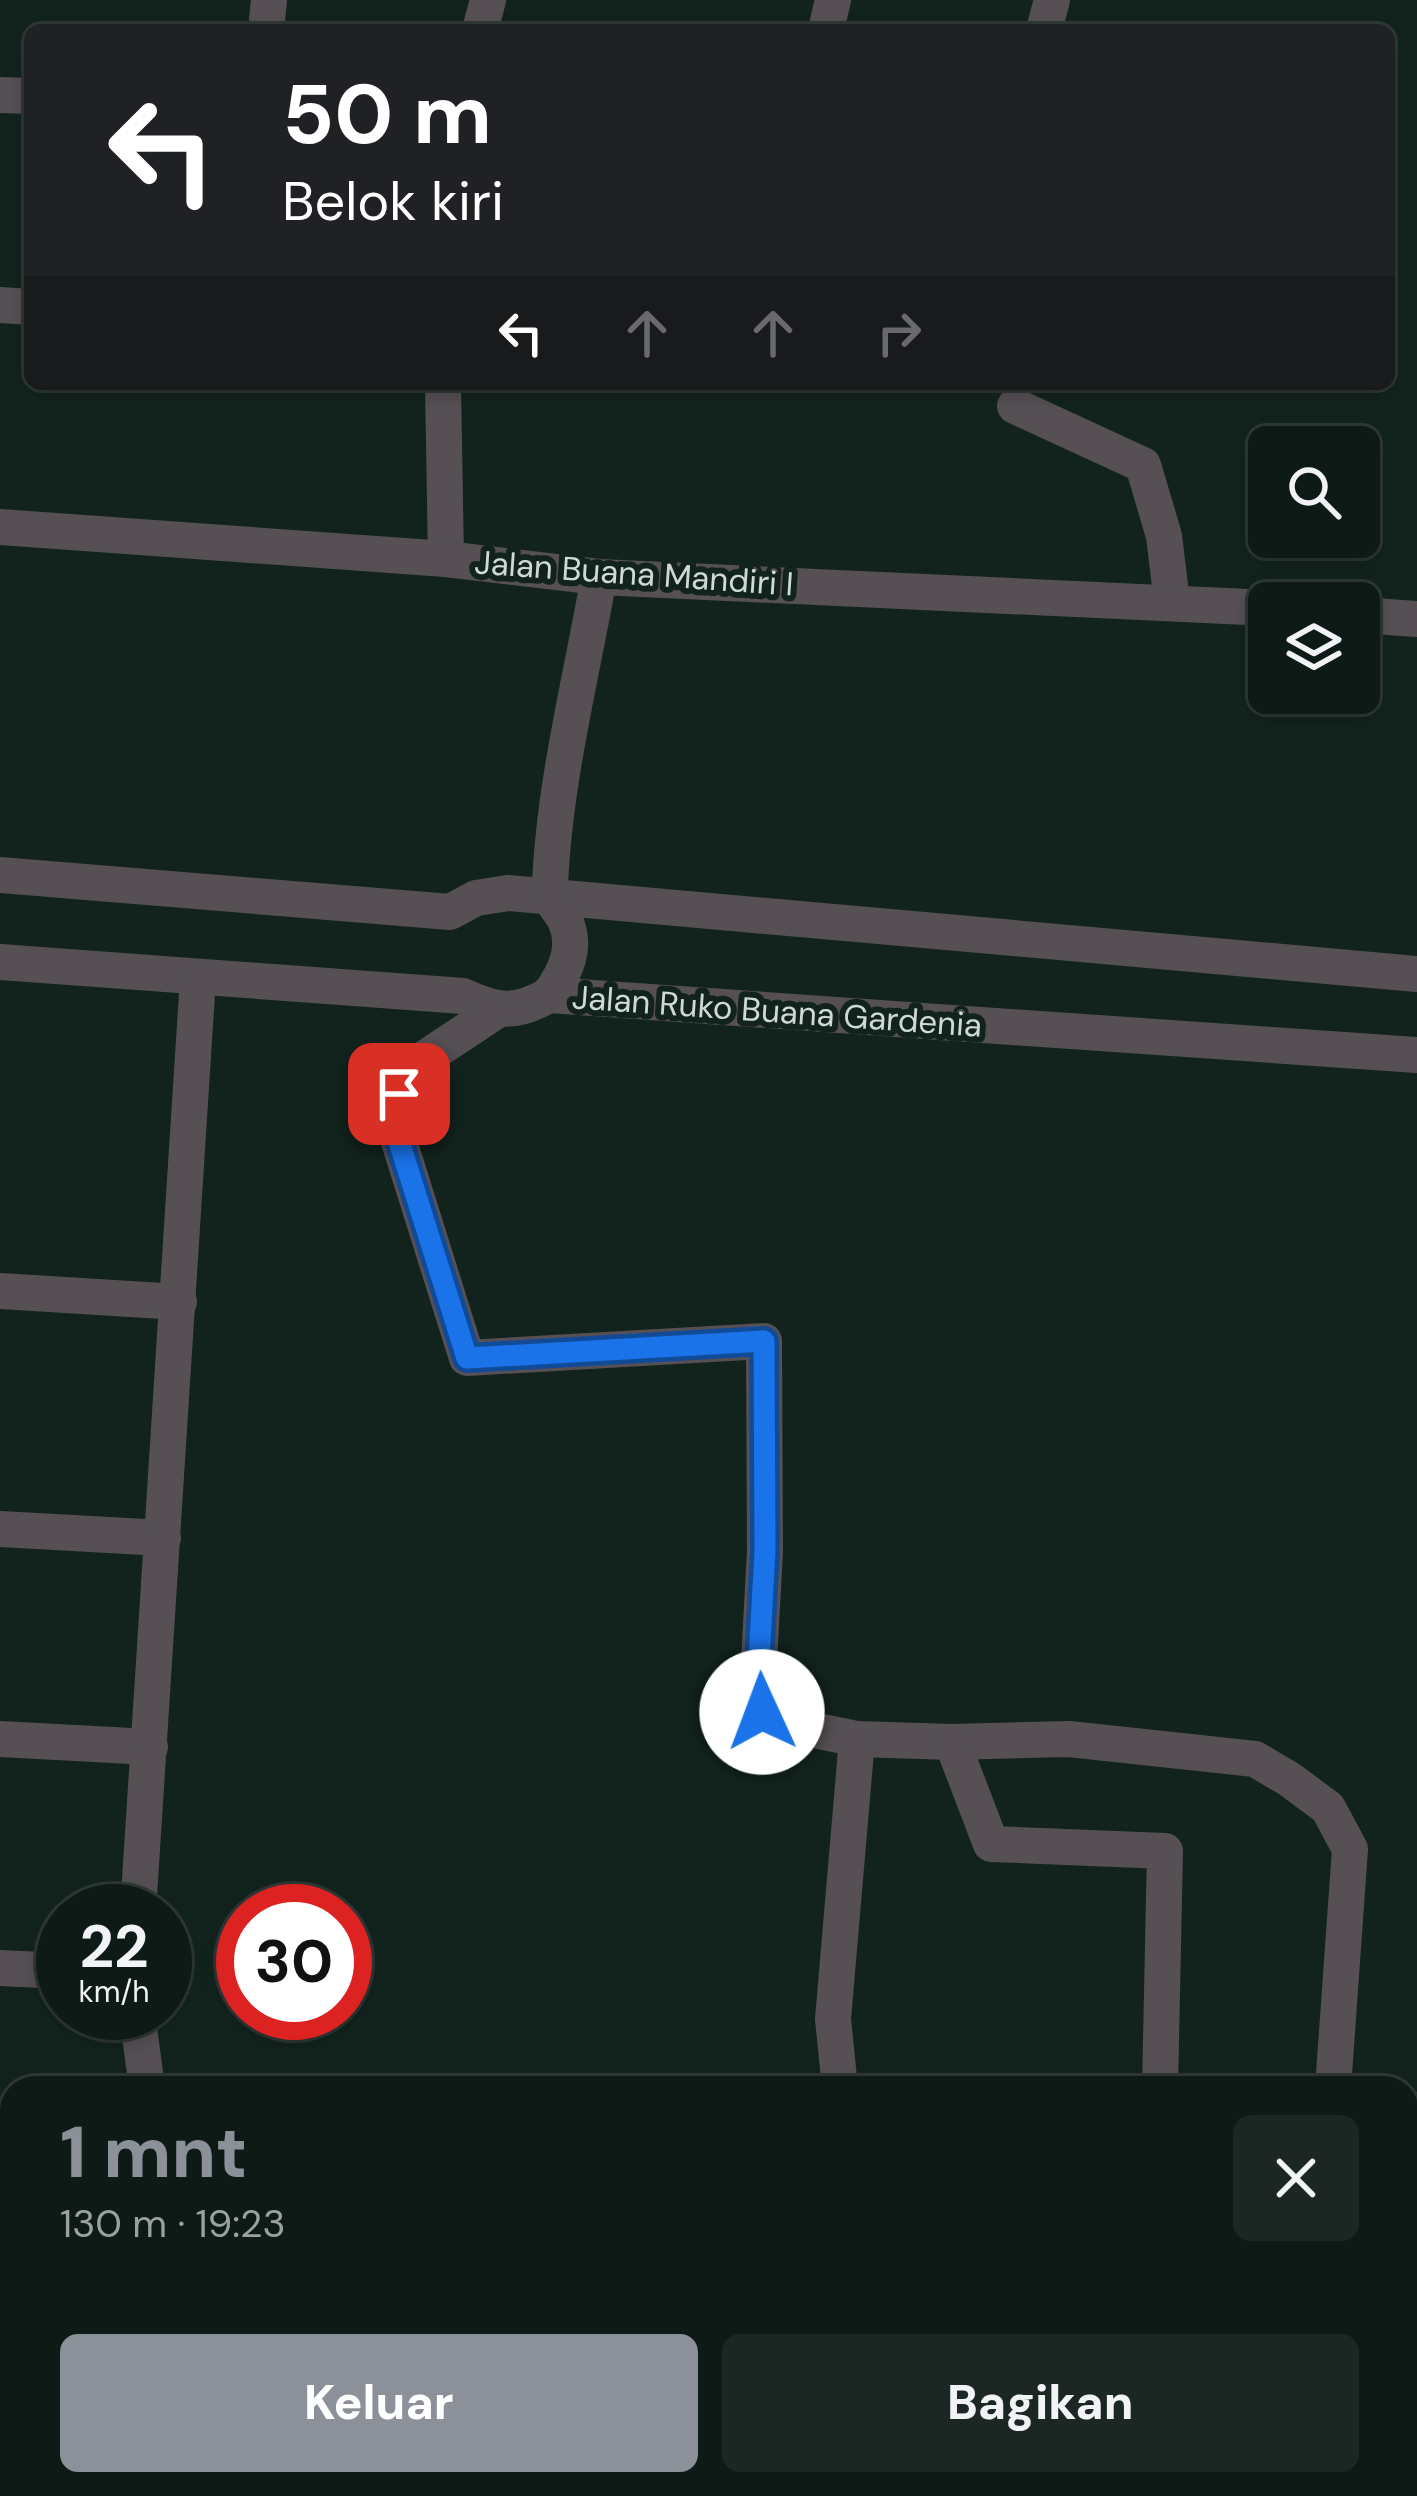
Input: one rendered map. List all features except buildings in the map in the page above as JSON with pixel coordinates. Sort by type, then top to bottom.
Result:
[{"type":"street","points":[[442,390],[446,559]]},
{"type":"street","points":[[1015,406],[1143,465],[1164,536],[1172,602]]},
{"type":"street","name":"Jalan Buana Mandiri I","points":[[0,527],[446,559],[599,577],[1248,607]]},
{"type":"street","points":[[549,995],[563,976],[570,954],[563,916],[550,898],[552,845],[599,577]]},
{"type":"street","points":[[1380,616],[1417,619]]},
{"type":"street","points":[[0,875],[450,912],[491,894],[550,898],[1417,974]]},
{"type":"street","points":[[0,962],[463,996],[496,1011]]},
{"type":"street","points":[[141,1884],[199,978]]},
{"type":"street","name":"Jalan Ruko Buana Gardenia","points":[[857,1738],[780,1723],[762,1712],[757,1697],[765,1551],[764,1341],[467,1358],[392,1119],[407,1070],[496,1011],[525,1009],[549,995],[1417,1055]]},
{"type":"street","points":[[0,1291],[179,1301]]},
{"type":"street","points":[[0,1529],[163,1538]]},
{"type":"street","points":[[840,2076],[833,2019],[857,1738],[1069,1739],[1255,1759],[1328,1808],[1350,1850],[1334,2076]]},
{"type":"street","points":[[0,1739],[150,1747]]},
{"type":"street","points":[[952,1742],[991,1844],[1165,1851],[1160,2076]]},
{"type":"street","points":[[0,1968],[36,1970]]},
{"type":"street","points":[[141,2040],[145,2076]]},
{"type":"route","points":[[399,1094],[392,1119],[467,1358],[764,1341],[765,1551],[757,1697],[762,1712]]}]
